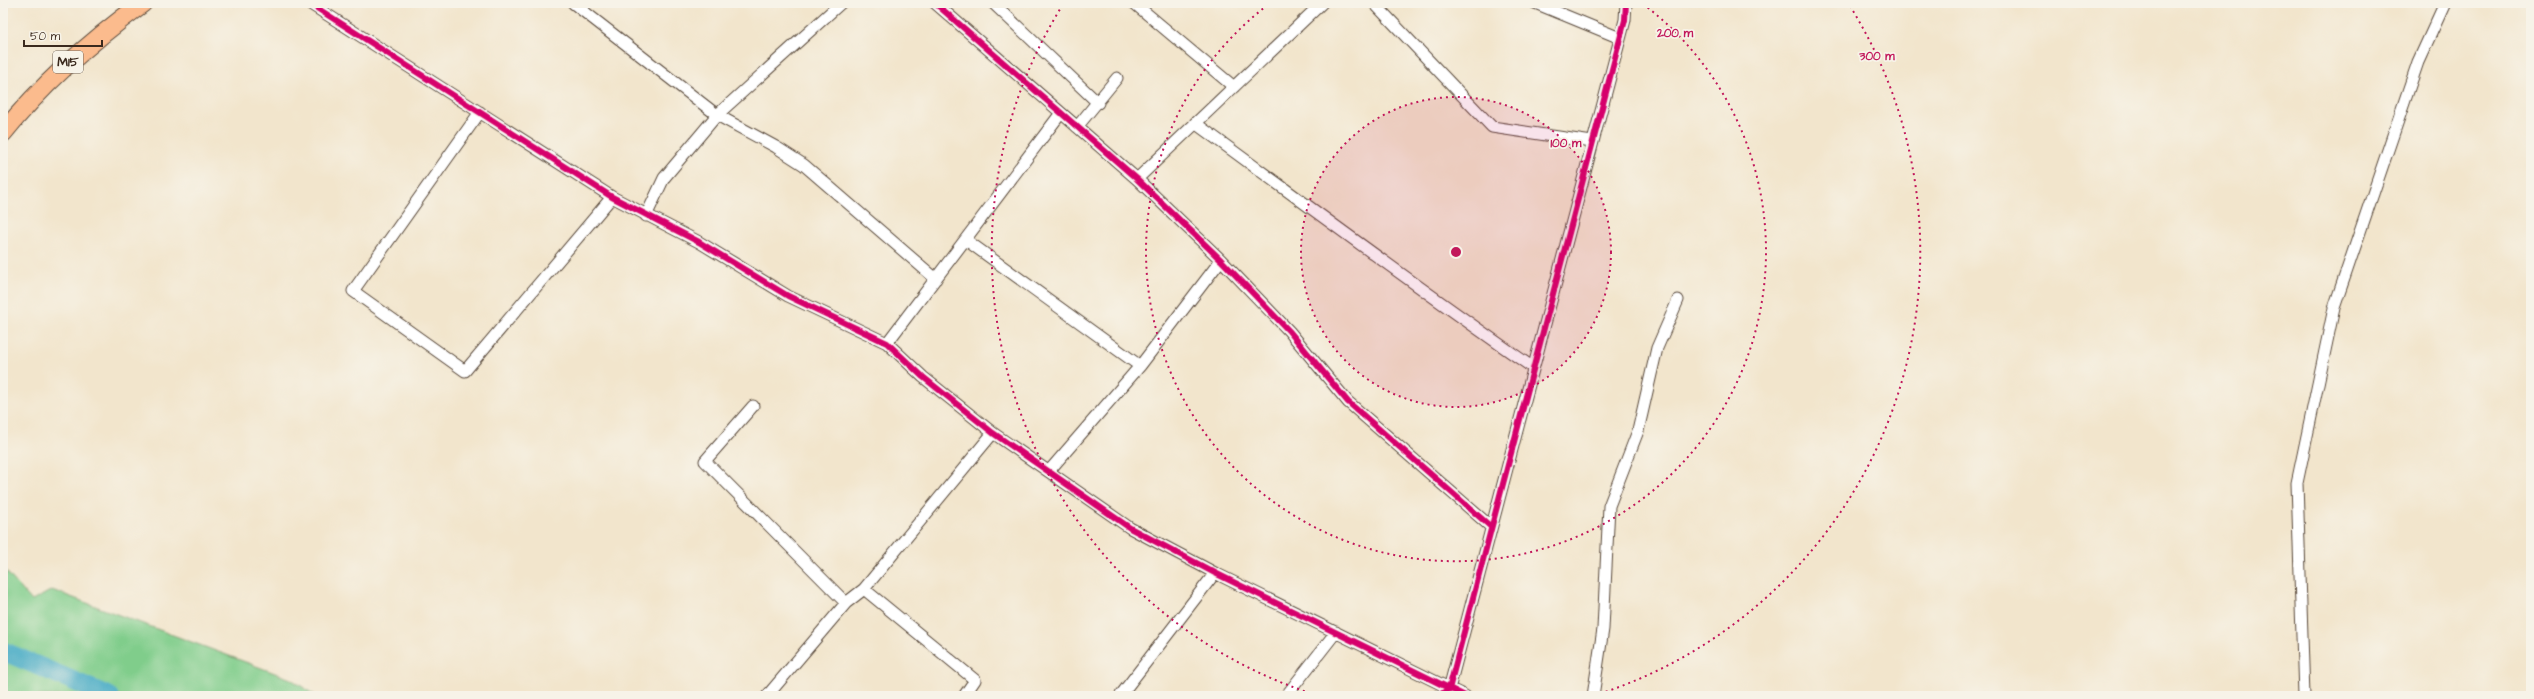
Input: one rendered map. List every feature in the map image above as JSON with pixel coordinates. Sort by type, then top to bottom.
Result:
[{"type":"highway","name":"M15","points":[[3,133],[19,113],[74,57],[143,3]]},
{"type":"street","points":[[308,3],[612,197],[646,216],[699,242],[788,296],[887,343],[923,377],[993,433],[1130,528],[1215,573],[1465,696]]},
{"type":"street","points":[[573,3],[717,115],[776,147],[804,165],[936,279]]},
{"type":"street","points":[[646,216],[664,178],[717,115],[841,3]]},
{"type":"street","points":[[935,3],[1137,179],[1221,260],[1289,331],[1348,402],[1490,526]]},
{"type":"street","points":[[993,3],[1098,103]]},
{"type":"street","points":[[1134,3],[1234,86]]},
{"type":"street","points":[[1137,179],[1322,3]]},
{"type":"street","points":[[1374,3],[1492,127],[1592,142]]},
{"type":"street","points":[[1535,3],[1620,38]]},
{"type":"street","points":[[1438,696],[1449,689],[1490,526],[1625,20],[1626,3]]},
{"type":"street","points":[[2304,696],[2297,483],[2334,308],[2418,62],[2445,3]]},
{"type":"street","points":[[1077,127],[1117,78]]},
{"type":"street","points":[[480,112],[353,291],[465,371],[612,197]]},
{"type":"street","points":[[887,343],[1061,113]]},
{"type":"street","points":[[1195,123],[1340,228],[1414,285],[1532,367]]},
{"type":"street","points":[[966,240],[1140,366]]},
{"type":"street","points":[[1049,471],[1140,366],[1221,260]]},
{"type":"street","points":[[1593,696],[1603,629],[1609,506],[1638,431],[1657,348],[1678,300]]},
{"type":"street","points":[[753,406],[705,461],[846,603]]},
{"type":"street","points":[[767,696],[846,603],[864,589],[993,433]]},
{"type":"street","points":[[1120,696],[1215,573]]},
{"type":"street","points":[[864,589],[975,680],[964,696]]},
{"type":"street","points":[[1286,696],[1336,632]]},
{"type":"green space","points":[[3,568],[32,601],[52,590],[291,679],[316,696],[3,696]]},
{"type":"waterway","points":[[3,651],[109,696]]},
{"type":"cycle path","points":[[309,3],[612,197],[699,242],[788,296],[887,343],[923,377],[993,433],[1130,528],[1215,573],[1465,696]]},
{"type":"cycle path","points":[[935,3],[1137,179],[1221,260],[1289,331],[1348,402],[1490,526]]},
{"type":"cycle path","points":[[1438,696],[1449,689],[1625,20],[1626,3]]}]
